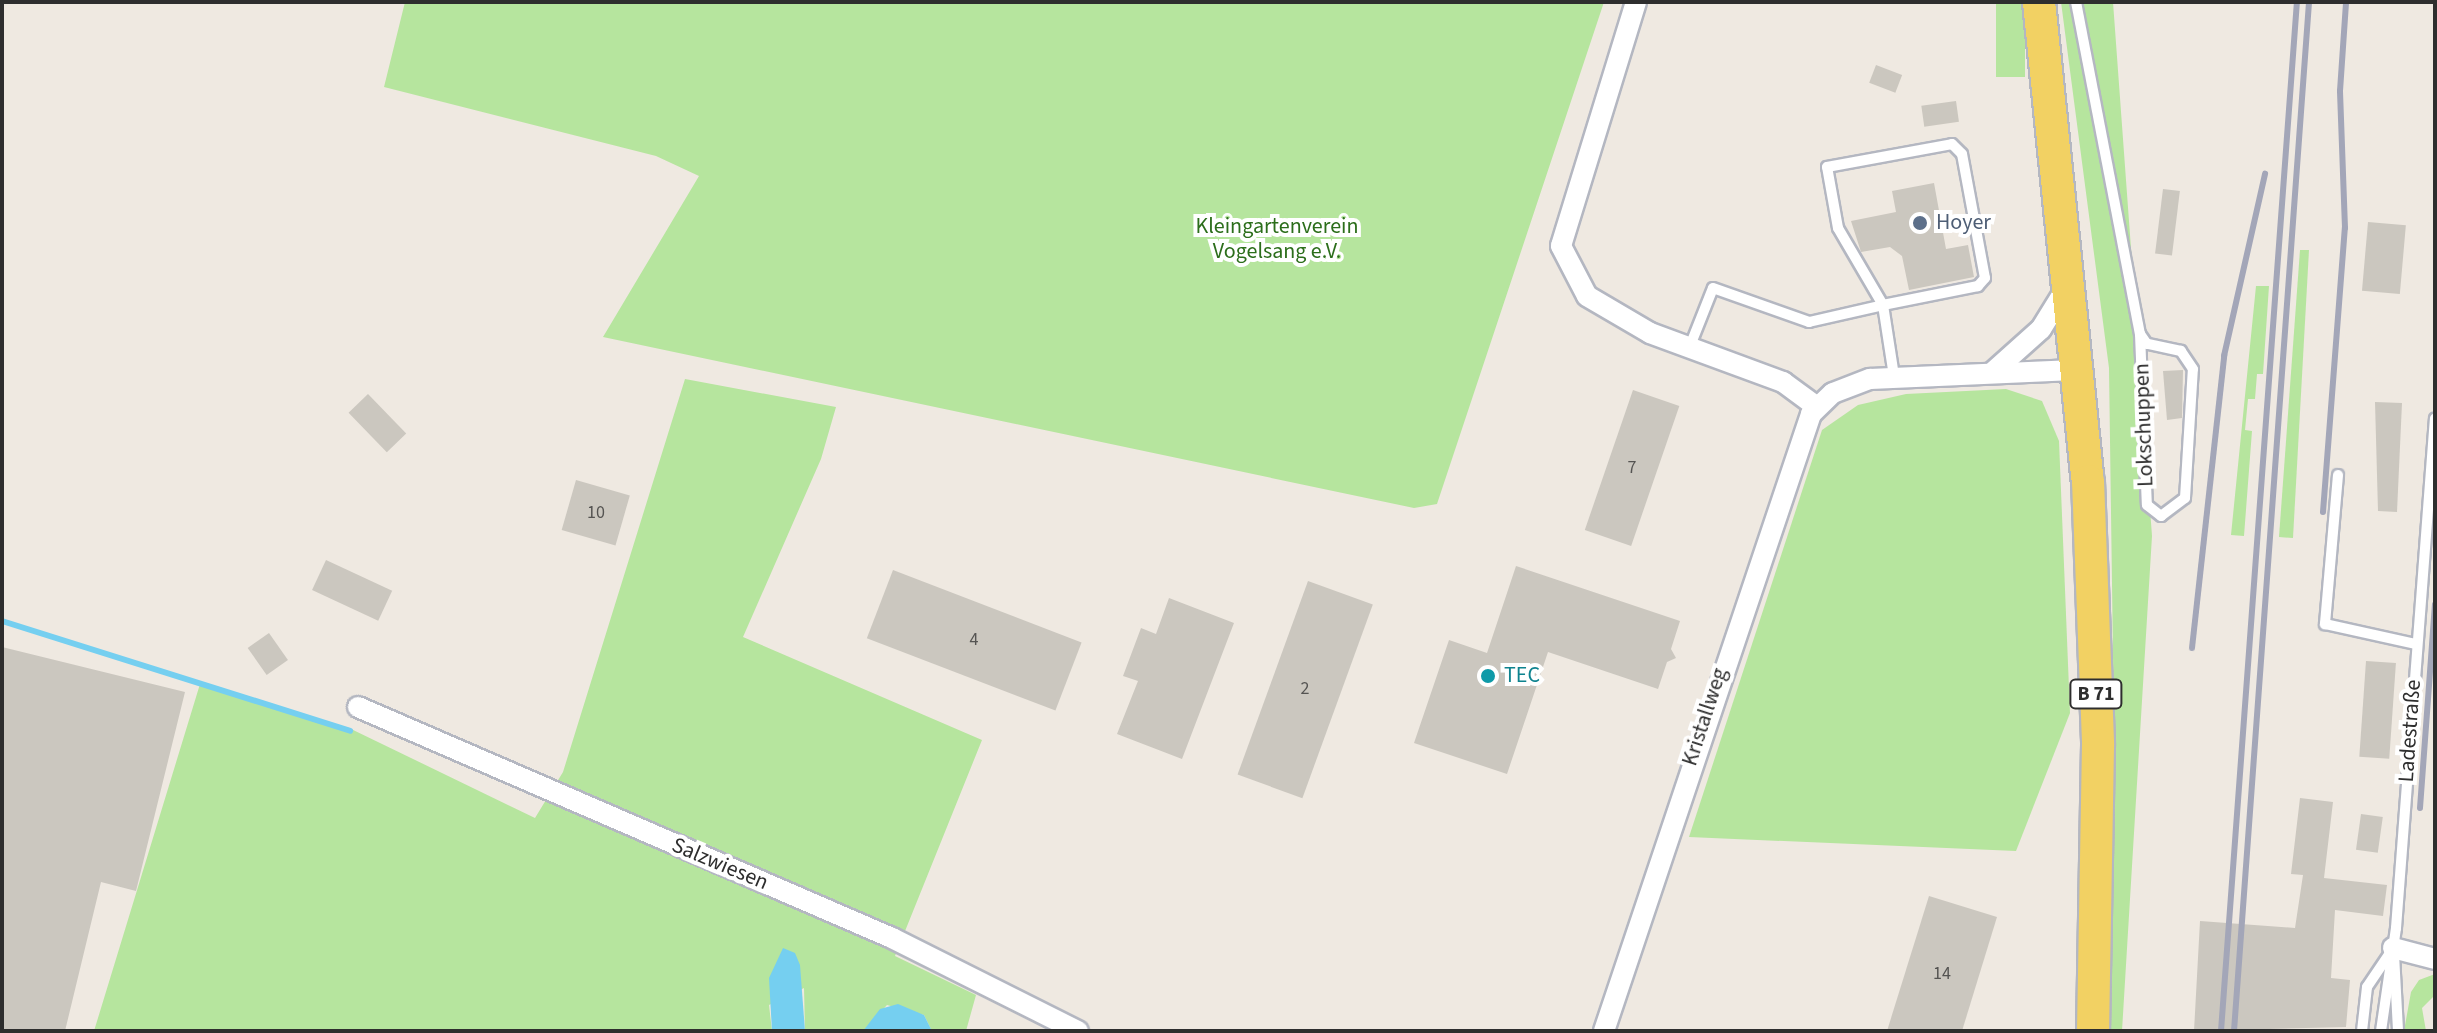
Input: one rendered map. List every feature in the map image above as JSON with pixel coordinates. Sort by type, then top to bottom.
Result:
[{"type":"main road","name":"B 71","points":[[2039,2],[2080,370],[2098,745],[2093,1031]]},
{"type":"street","points":[[1636,2],[1561,246],[1587,296],[1650,333],[1783,382],[1817,407]]},
{"type":"street","points":[[1994,371],[2035,335],[2072,280]]},
{"type":"street","name":"Kristallweg","points":[[1604,1031],[1797,441],[1817,407],[1843,388],[1894,376],[2080,370]]},
{"type":"street","name":"Salzwiesen","points":[[358,707],[892,938],[1078,1031]]},
{"type":"street","points":[[2393,948],[2435,959]]},
{"type":"lane","name":"Lokschuppen","points":[[2076,2],[2140,334],[2147,505],[2161,516],[2185,498],[2193,369],[2181,351],[2147,344],[2140,334]]},
{"type":"lane","points":[[1690,346],[1713,288],[1809,322],[1883,305],[1978,286],[1985,278],[1962,154],[1952,144],[1827,167],[1838,228],[1883,305],[1894,376]]},
{"type":"lane","name":"Ladestraße","points":[[2393,948],[2435,418]]},
{"type":"lane","points":[[2338,475],[2325,624],[2416,644]]},
{"type":"lane","points":[[2362,1031],[2367,987],[2393,948]]},
{"type":"lane","points":[[2381,1031],[2393,948]]},
{"type":"lane","points":[[2393,948],[2401,991],[2398,1031]]},
{"type":"green space","name":"Kleingartenverein Vogelsang e.V.","points":[[405,2],[1604,2],[1437,504],[1414,508],[603,337],[699,176],[656,156],[384,87]]},
{"type":"green space","points":[[1996,2],[2025,2],[2025,77],[1996,77]]},
{"type":"green space","points":[[2061,2],[2113,2],[2152,536],[2122,1031],[2103,1031],[2115,801],[2109,368]]},
{"type":"green space","points":[[2300,250],[2309,250],[2293,538],[2279,537]]},
{"type":"green space","points":[[2256,286],[2269,286],[2263,374],[2257,374],[2255,399],[2248,399],[2245,430],[2252,431],[2244,536],[2231,535]]},
{"type":"green space","points":[[685,379],[836,407],[821,459],[743,637],[982,740],[895,956],[976,995],[966,1031],[932,1031],[924,1015],[887,1005],[863,1031],[805,1031],[804,988],[769,1005],[772,1031],[94,1031],[200,684],[349,728],[535,818],[563,772]]},
{"type":"green space","points":[[2006,389],[2042,401],[2059,441],[2070,713],[2016,851],[1689,837],[1822,430],[1858,405],[1906,394]]},
{"type":"green space","points":[[2435,974],[2435,995],[2422,1008],[2426,1031],[2404,1031],[2411,992],[2419,980]]},
{"type":"water","points":[[783,948],[795,953],[800,965],[805,1031],[772,1031],[769,978]]},
{"type":"water","points":[[898,1004],[924,1015],[932,1031],[863,1031],[880,1009]]},
{"type":"building","points":[[1876,65],[1902,75],[1895,93],[1869,83]]},
{"type":"building","points":[[1956,101],[1959,122],[1924,127],[1921,106]]},
{"type":"building","points":[[1934,183],[1946,249],[1968,245],[1974,277],[1909,290],[1902,256],[1890,247],[1861,252],[1851,221],[1896,212],[1892,191]]},
{"type":"building","points":[[2163,189],[2180,191],[2172,256],[2155,254]]},
{"type":"building","points":[[2368,222],[2406,225],[2400,294],[2362,291]]},
{"type":"building","points":[[2183,370],[2182,418],[2167,420],[2163,371]]},
{"type":"building","points":[[1633,390],[1679,406],[1631,546],[1585,530]]},
{"type":"building","points":[[368,394],[406,434],[387,452],[349,413]]},
{"type":"building","points":[[2375,402],[2402,403],[2397,512],[2378,511]]},
{"type":"building","points":[[576,480],[630,495],[615,545],[562,530]]},
{"type":"building","points":[[326,560],[392,591],[378,621],[312,590]]},
{"type":"building","name":"TEC","points":[[1516,566],[1680,621],[1671,649],[1676,658],[1667,662],[1658,689],[1548,652],[1507,774],[1414,743],[1449,640],[1487,653]]},
{"type":"building","points":[[893,570],[1082,642],[1055,711],[867,638]]},
{"type":"building","points":[[1308,581],[1373,605],[1302,798],[1238,775]]},
{"type":"building","points":[[1169,598],[1234,623],[1182,759],[1117,734],[1138,681],[1123,676],[1141,628],[1156,634]]},
{"type":"building","points":[[269,633],[288,660],[267,675],[248,648]]},
{"type":"building","points":[[2,647],[185,692],[136,891],[101,882],[65,1031],[2,1031]]},
{"type":"building","points":[[2366,661],[2396,663],[2389,759],[2359,757]]},
{"type":"building","points":[[2300,798],[2333,802],[2324,878],[2387,885],[2383,916],[2335,910],[2331,978],[2350,980],[2346,1027],[2194,1031],[2200,921],[2295,928],[2303,875],[2291,874]]},
{"type":"building","points":[[2361,814],[2383,817],[2378,853],[2356,850]]},
{"type":"building","points":[[1929,896],[1997,917],[1962,1031],[1887,1031]]},
{"type":"waterway","points":[[2,621],[350,731]]},
{"type":"railway","points":[[2221,1031],[2297,2]]},
{"type":"railway","points":[[2234,1031],[2309,2]]},
{"type":"railway","points":[[2323,512],[2345,228],[2340,91],[2346,2]]},
{"type":"railway","points":[[2192,648],[2224,356],[2265,174]]},
{"type":"railway","points":[[2420,808],[2435,605]]},
{"type":"place","name":"Hoyer","points":[[1920,223]]},
{"type":"place","name":"TEC","points":[[1488,676]]}]
